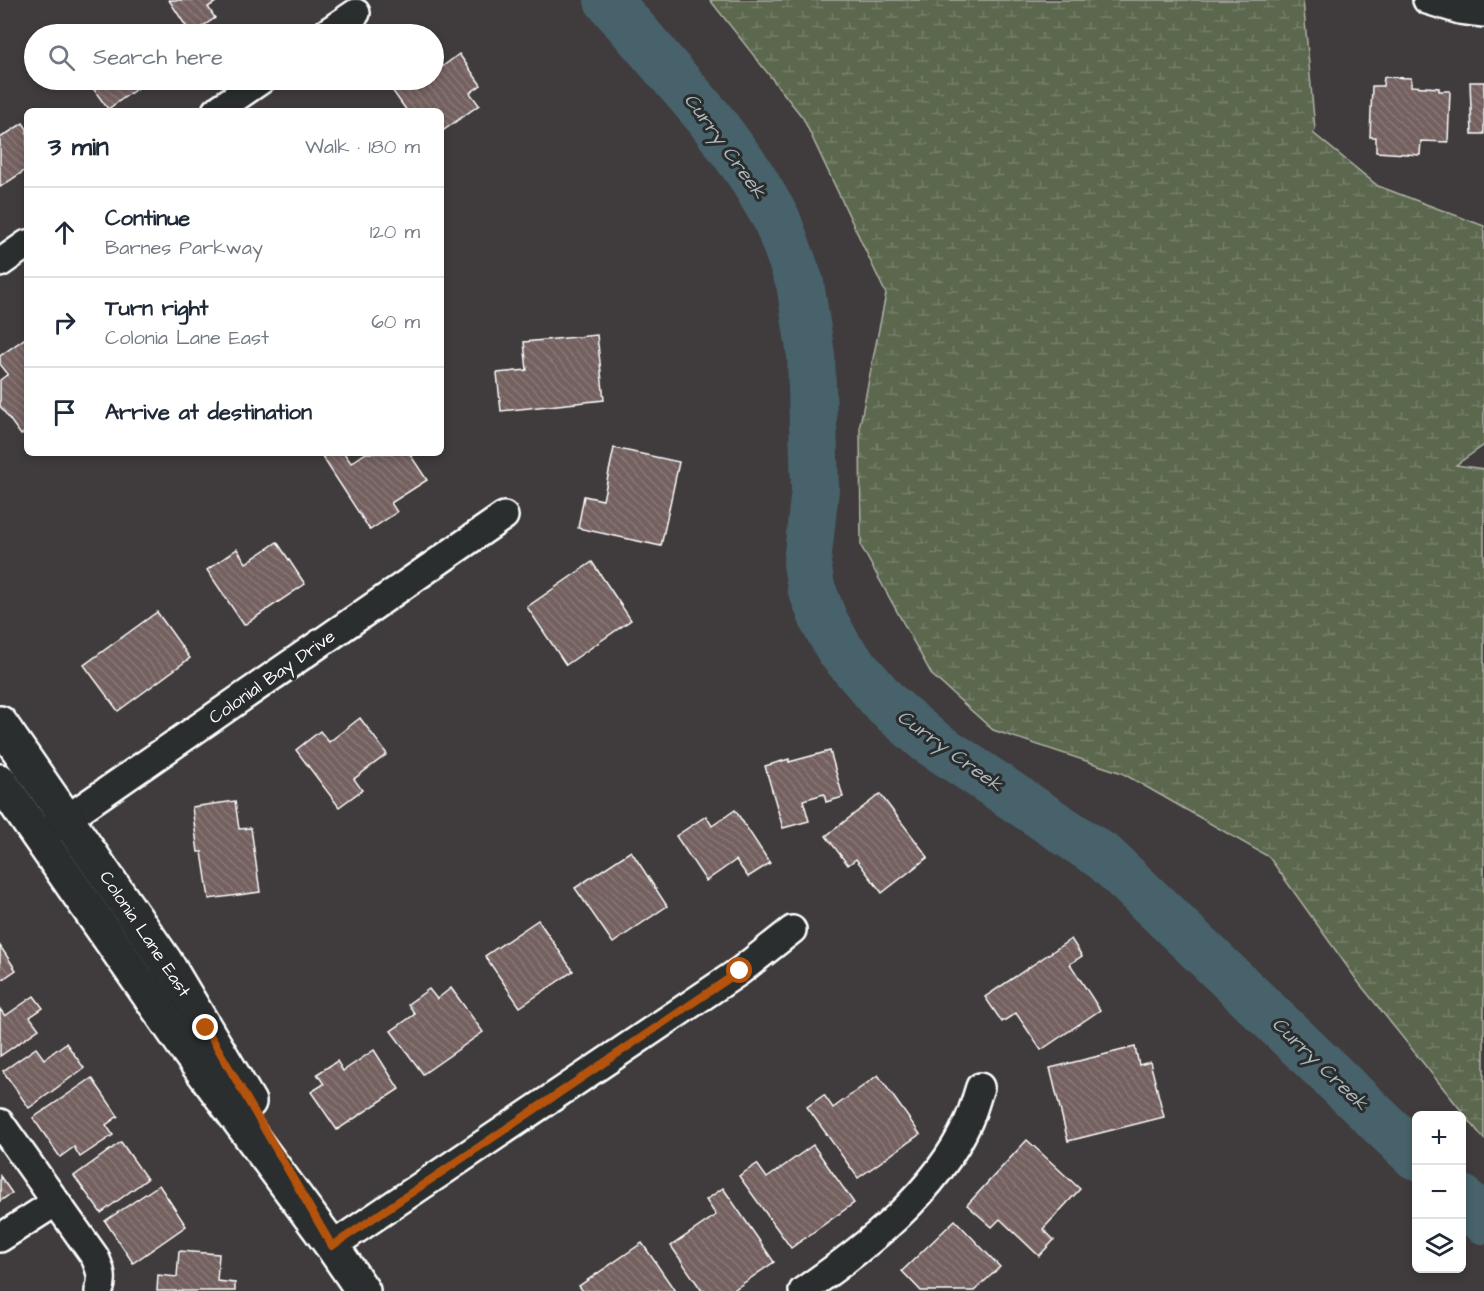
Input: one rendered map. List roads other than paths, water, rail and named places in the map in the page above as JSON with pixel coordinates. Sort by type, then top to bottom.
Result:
[{"type":"street","points":[[1427,0],[1460,10],[1484,13]]},
{"type":"street","points":[[340,24],[356,13]]},
{"type":"street","points":[[220,108],[246,90]]},
{"type":"street","points":[[0,263],[24,246]]},
{"type":"street","name":"Colonial Bay Drive","points":[[40,838],[504,516]]},
{"type":"street","name":"Colonia Lane East","points":[[0,723],[165,961],[332,1246]]},
{"type":"street","name":"Colonia Lane East","points":[[0,781],[187,1050],[363,1291]]},
{"type":"street","points":[[332,1246],[740,971],[792,930]]},
{"type":"street","points":[[803,1291],[872,1239],[914,1199],[952,1150],[968,1122],[980,1087]]},
{"type":"street","points":[[0,1123],[95,1257],[100,1271],[100,1287]]},
{"type":"street","points":[[0,1238],[56,1202]]},
{"type":"waterway","name":"Curry Creek","points":[[608,0],[710,119],[749,172],[777,220],[800,283],[811,355],[815,489],[807,563],[811,587],[824,621],[840,650],[886,704],[928,740],[1105,858],[1412,1152]]},
{"type":"waterway","name":"Curry Creek","points":[[1466,1203],[1484,1220]]}]
